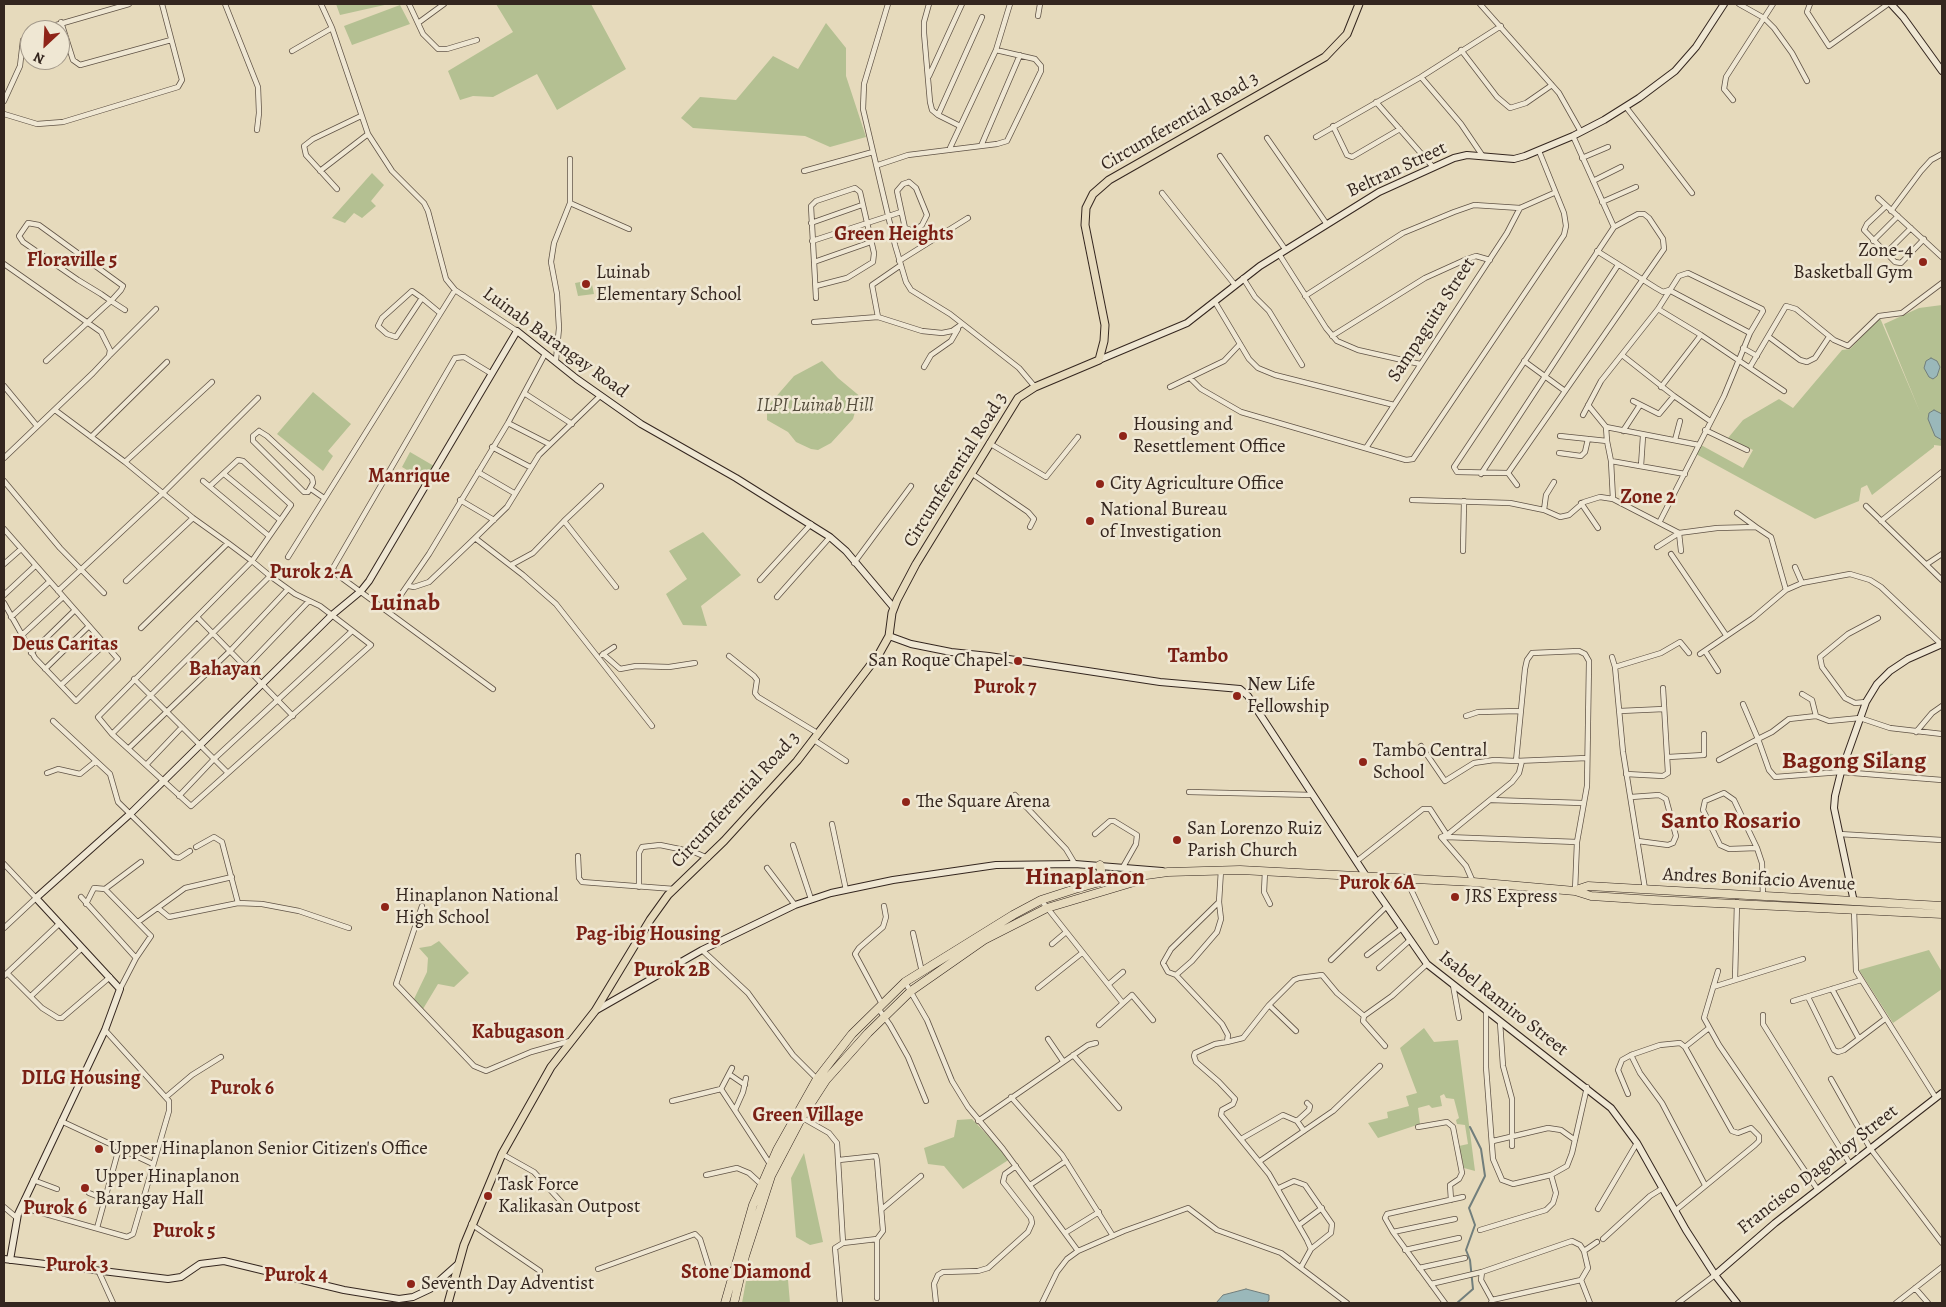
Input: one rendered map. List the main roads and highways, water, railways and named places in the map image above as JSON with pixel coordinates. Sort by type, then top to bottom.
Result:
[{"type":"highway","points":[[1100,865],[1103,881]]},
{"type":"highway","name":"Andres Bonifacio Avenue","points":[[734,1303],[745,1256],[771,1176],[817,1079],[852,1034],[905,982],[1041,900],[1103,881],[1169,872],[1222,870],[1473,882],[1576,890],[1591,896],[1737,900],[1854,906],[1942,906]]},
{"type":"highway","name":"Andres Bonifacio Avenue","points":[[725,1303],[732,1270],[761,1184],[770,1164],[798,1116],[826,1080],[884,1016],[911,991],[984,940],[1047,908],[1169,872]]},
{"type":"highway","name":"Andres Bonifacio Avenue","points":[[1576,890],[1588,886],[1645,889],[1737,900],[1763,897],[1942,914]]},
{"type":"main road","name":"Circumferential Road 3","points":[[448,1303],[457,1265],[472,1224],[502,1154],[551,1067],[595,1011],[650,920],[674,889],[708,858],[817,737],[879,654],[889,636],[894,608],[916,564],[1018,398],[1035,387],[1099,360],[1104,341],[1105,325],[1085,225],[1086,208],[1093,194],[1109,180],[1325,56],[1347,34],[1359,4]]},
{"type":"water","points":[[1931,358],[1937,361],[1940,367],[1937,376],[1933,379],[1929,377],[1924,368],[1926,361]]},
{"type":"water","points":[[1934,410],[1942,414],[1942,440],[1935,436],[1928,419],[1929,413]]},
{"type":"water","points":[[1246,1289],[1269,1295],[1269,1300],[1267,1303],[1216,1303],[1223,1295]]},
{"type":"waterway","points":[[1457,1303],[1473,1289],[1470,1260],[1466,1250],[1475,1225],[1469,1208],[1485,1176],[1481,1149],[1470,1127]]},
{"type":"place","name":"Zone-4 Basketball Gym","points":[[1923,262]]},
{"type":"place","name":"Luinab Elementary School","points":[[586,284]]},
{"type":"place","name":"Housing and Resettlement Office","points":[[1123,436]]},
{"type":"place","name":"City Agriculture Office","points":[[1100,484]]},
{"type":"place","name":"National Bureau of Investigation","points":[[1090,521]]},
{"type":"place","name":"San Roque Chapel","points":[[1018,661]]},
{"type":"place","name":"New Life Fellowship","points":[[1237,696]]},
{"type":"place","name":"Tambo Central School","points":[[1363,762]]},
{"type":"place","name":"The Square Arena","points":[[906,802]]},
{"type":"place","name":"San Lorenzo Ruiz Parish Church","points":[[1177,840]]},
{"type":"place","name":"JRS Express","points":[[1455,897]]},
{"type":"place","name":"Hinaplanon National High School","points":[[385,907]]},
{"type":"place","name":"Upper Hinaplanon Senior Citizen's Office","points":[[99,1149]]},
{"type":"place","name":"Upper Hinaplanon Barangay Hall","points":[[85,1188]]},
{"type":"place","name":"Task Force Kalikasan Outpost","points":[[488,1196]]},
{"type":"place","name":"Seventh Day Adventist","points":[[411,1284]]},
{"type":"district","name":"Green Heights","points":[[894,235]]},
{"type":"district","name":"Floraville 5","points":[[72,261]]},
{"type":"district","name":"Manrique","points":[[409,477]]},
{"type":"district","name":"Zone 2","points":[[1648,498]]},
{"type":"district","name":"Purok 2-A","points":[[311,573]]},
{"type":"district","name":"Luinab","points":[[405,604]]},
{"type":"district","name":"Deus Caritas","points":[[65,645]]},
{"type":"district","name":"Tambo","points":[[1198,657]]},
{"type":"district","name":"Bahayan","points":[[225,670]]},
{"type":"district","name":"Purok 7","points":[[1005,688]]},
{"type":"district","name":"Bagong Silang","points":[[1854,762]]},
{"type":"district","name":"Santo Rosario","points":[[1731,822]]},
{"type":"district","name":"Hinaplanon","points":[[1085,878]]},
{"type":"district","name":"Purok 6A","points":[[1377,884]]},
{"type":"district","name":"Pag-ibig Housing","points":[[648,935]]},
{"type":"district","name":"Purok 2B","points":[[672,971]]},
{"type":"district","name":"Kabugason","points":[[518,1033]]},
{"type":"district","name":"DILG Housing","points":[[81,1079]]},
{"type":"district","name":"Purok 6","points":[[242,1089]]},
{"type":"district","name":"Green Village","points":[[808,1116]]},
{"type":"district","name":"Purok 6","points":[[55,1209]]},
{"type":"district","name":"Purok 5","points":[[184,1232]]},
{"type":"district","name":"Purok 3","points":[[77,1266]]},
{"type":"district","name":"Stone Diamond","points":[[746,1273]]},
{"type":"district","name":"Purok 4","points":[[296,1276]]},
{"type":"park label","name":"ILPI Luinab Hill","points":[[815,406]]}]
